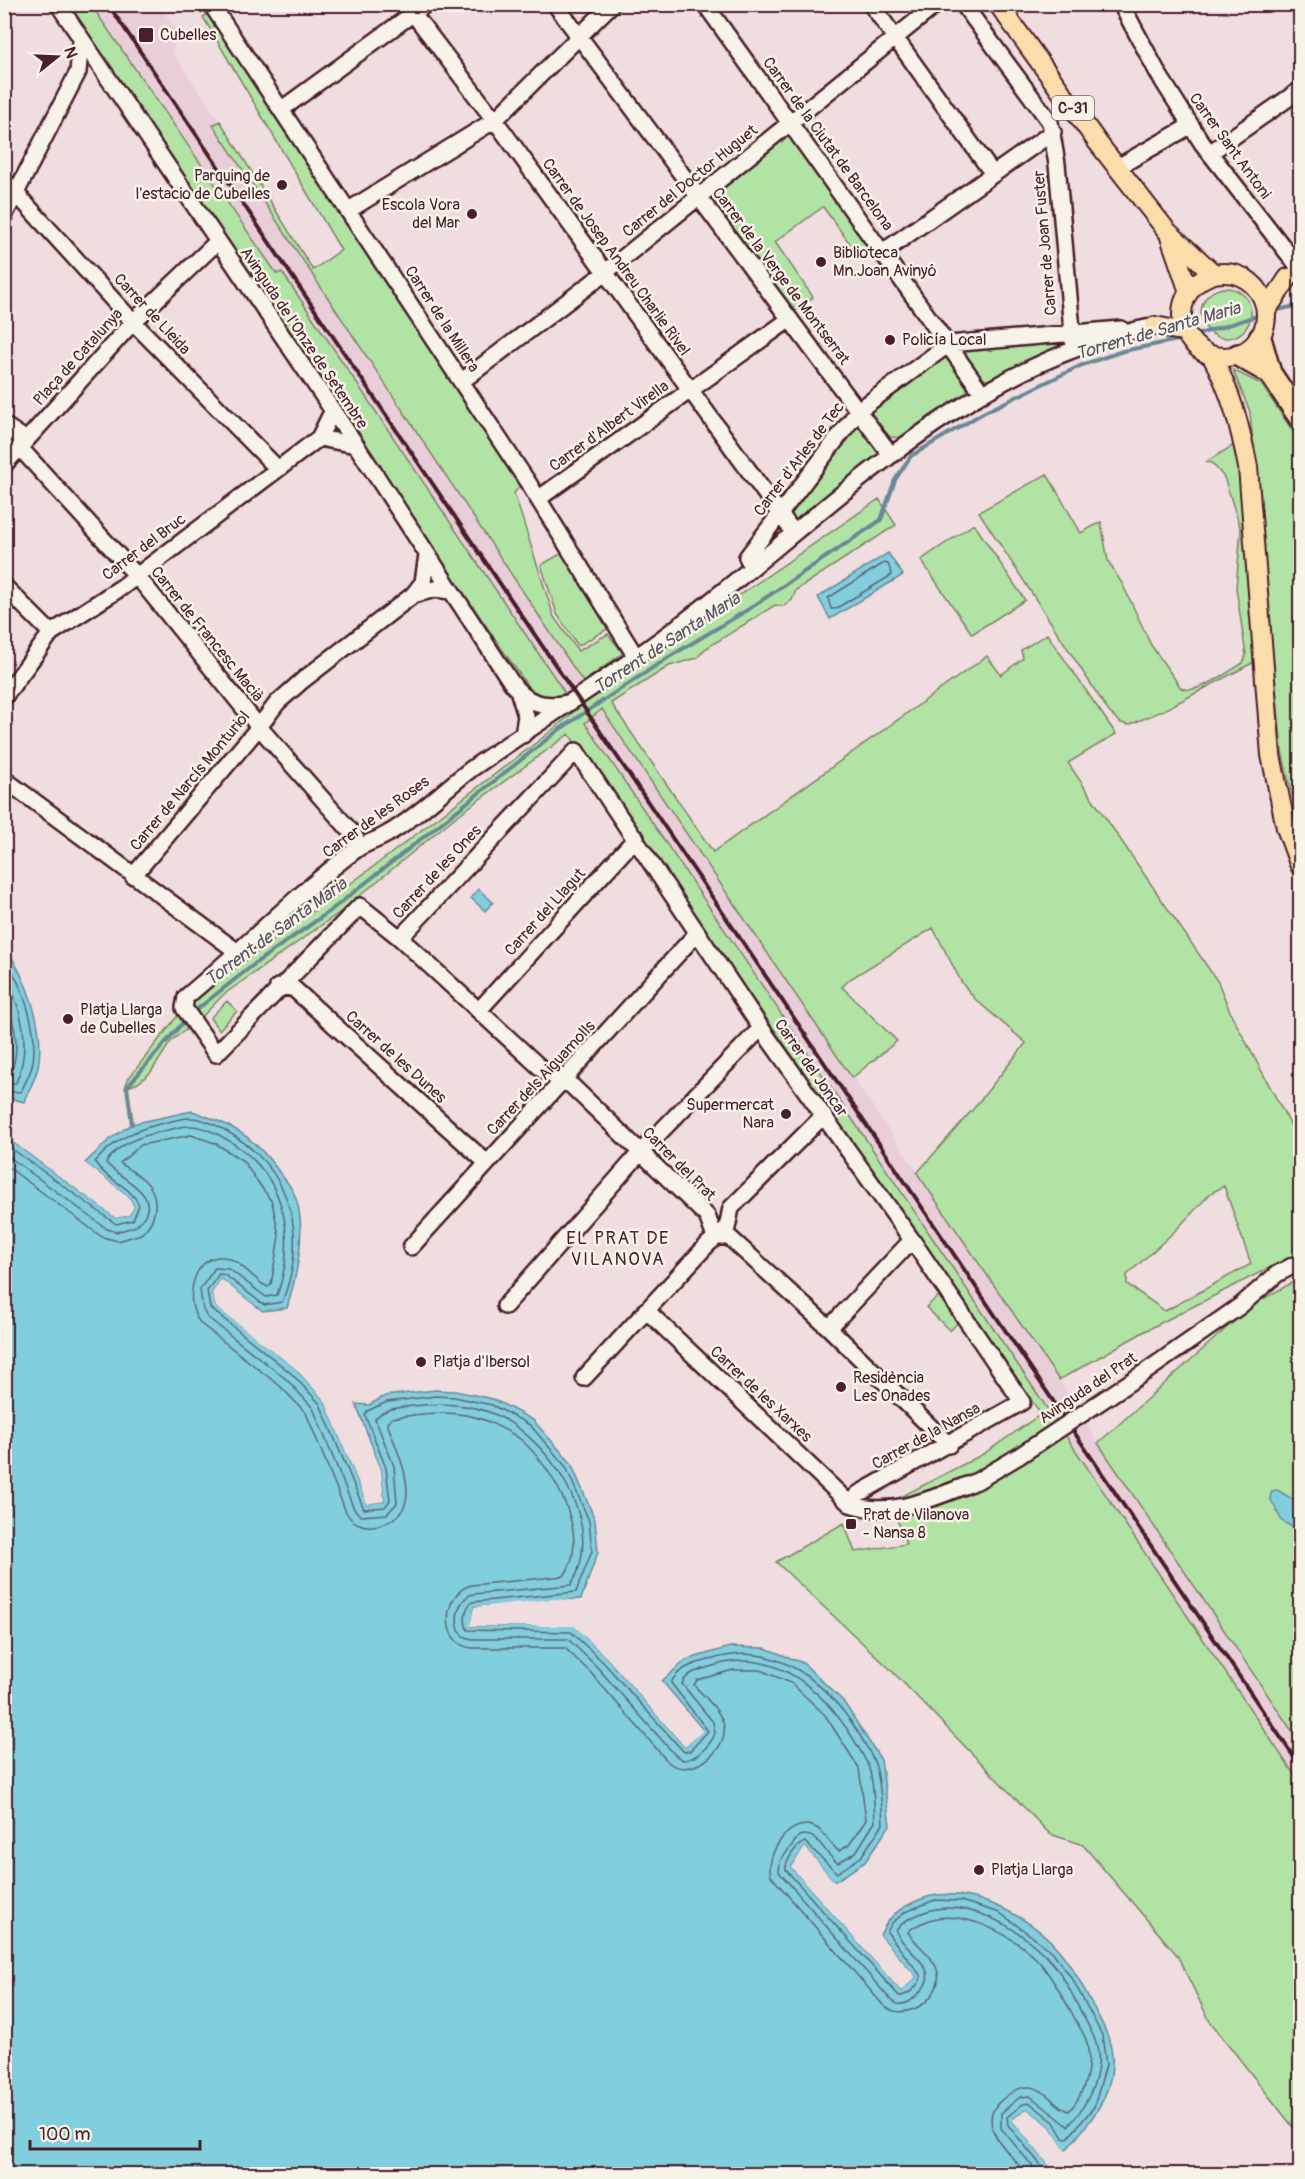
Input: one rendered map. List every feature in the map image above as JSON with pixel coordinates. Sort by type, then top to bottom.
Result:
[{"type":"highway","points":[[1260,338],[1270,373],[1300,418]]},
{"type":"highway","points":[[1238,355],[1270,373]]},
{"type":"main road","name":"C-31","points":[[998,4],[1098,143],[1167,231],[1214,274]]},
{"type":"main road","name":"C-31","points":[[1007,4],[1123,164],[1151,209]]},
{"type":"main road","name":"C-31","points":[[1167,231],[1189,292]]},
{"type":"main road","points":[[1189,337],[1183,312],[1189,292],[1204,278],[1214,274],[1240,276],[1251,283],[1260,292],[1266,313]]},
{"type":"main road","points":[[1251,283],[1269,283],[1295,274]]},
{"type":"main road","points":[[1211,355],[1224,357],[1238,355],[1250,348],[1260,338],[1266,313],[1295,274]]},
{"type":"main road","points":[[1155,326],[1183,312]]},
{"type":"main road","points":[[1155,326],[1189,337],[1211,355],[1227,384],[1239,423],[1248,467],[1271,755],[1286,828],[1300,866]]},
{"type":"street","name":"Avinguda de l'Onze de Setembre","points":[[58,4],[99,68],[356,445],[519,693],[526,716],[523,735]]},
{"type":"street","name":"Carrer de la Millera","points":[[211,4],[462,381],[636,657]]},
{"type":"street","name":"Carrer de la Verge de Montserrat","points":[[555,4],[891,455]]},
{"type":"street","points":[[349,210],[495,120],[612,4]]},
{"type":"street","name":"Carrer de la Ciutat de Barcelona","points":[[705,4],[983,394]]},
{"type":"street","points":[[871,4],[993,174]]},
{"type":"street","name":"Carrer del Doctor Huguet","points":[[462,381],[605,273],[937,4]]},
{"type":"street","points":[[883,252],[1053,132],[1050,123],[963,4]]},
{"type":"street","name":"Carrer Sant Antoni","points":[[1121,4],[1159,75],[1190,126],[1297,265],[1295,274]]},
{"type":"street","points":[[282,109],[415,7]]},
{"type":"street","name":"Carrer de Josep Andreu Charlie Rivel","points":[[415,7],[794,533]]},
{"type":"street","points":[[4,216],[78,72],[81,40]]},
{"type":"street","points":[[78,72],[99,68]]},
{"type":"street","points":[[1211,153],[1300,90]]},
{"type":"street","points":[[1123,164],[1190,126]]},
{"type":"street","name":"Carrer de Joan Fuster","points":[[1053,132],[1075,350]]},
{"type":"street","name":"Carrer de Lleida","points":[[4,180],[133,322],[278,469]]},
{"type":"street","name":"Plaça de Catalunya","points":[[4,465],[21,449],[133,322],[217,242]]},
{"type":"street","name":"Carrer d'Albert Virella","points":[[538,499],[790,319]]},
{"type":"street","points":[[519,693],[536,705],[551,706],[569,702],[636,657],[936,422],[1020,373],[1075,350],[1133,330],[1155,326]]},
{"type":"street","points":[[949,344],[1116,328],[1133,330]]},
{"type":"street","name":"Carrer d'Arles de Tec","points":[[752,567],[747,557],[859,410],[949,344]]},
{"type":"street","name":"Carrer del Bruc","points":[[4,697],[51,633],[137,576],[319,438],[332,412]]},
{"type":"street","points":[[4,425],[22,437],[21,449]]},
{"type":"street","points":[[319,438],[356,445]]},
{"type":"street","name":"Carrer de Francesc Macià","points":[[21,449],[137,576],[260,727],[354,835],[360,847]]},
{"type":"street","name":"Carrer de Narcís Monturiol","points":[[133,876],[260,727],[277,703],[303,680],[413,595],[423,582],[427,555]]},
{"type":"street","points":[[4,586],[51,633]]},
{"type":"street","name":"Carrer de Narcís Monturiol","points":[[413,595],[435,589],[450,591]]},
{"type":"street","name":"Carrer de les Roses","points":[[196,1026],[186,1004],[260,930],[360,847],[389,834],[471,769],[569,702]]},
{"type":"street","name":"Carrer del Joncar","points":[[576,751],[761,1028],[822,1117],[912,1240],[1022,1402]]},
{"type":"street","name":"Carrer de les Ones","points":[[196,1026],[216,1054],[288,983],[360,906],[400,938],[576,751]]},
{"type":"street","points":[[4,779],[239,953]]},
{"type":"street","name":"Carrer del Llagut","points":[[480,1009],[636,838]]},
{"type":"street","name":"Carrer dels Aiguamolls","points":[[411,1247],[697,933]]},
{"type":"street","name":"Carrer del Prat","points":[[400,938],[480,1009],[544,1071],[565,1080],[707,1216],[712,1232],[718,1237]]},
{"type":"street","name":"Carrer de les Dunes","points":[[288,983],[487,1163]]},
{"type":"street","points":[[505,1306],[640,1153],[761,1028]]},
{"type":"street","points":[[584,1378],[708,1244],[727,1228],[731,1208],[822,1117]]},
{"type":"street","points":[[718,1237],[729,1237],[829,1328],[949,1445]]},
{"type":"street","points":[[829,1328],[912,1240]]},
{"type":"street","name":"Avinguda del Prat","points":[[850,1504],[864,1509],[902,1507],[977,1481],[1019,1456],[1148,1370],[1240,1306],[1277,1274],[1300,1262]]},
{"type":"street","name":"Carrer de les Xarxes","points":[[646,1310],[850,1504]]},
{"type":"street","name":"Carrer de la Nansa","points":[[850,1504],[858,1494],[1022,1402]]},
{"type":"street","points":[[876,1485],[872,1498],[879,1508]]},
{"type":"shaded area","points":[[91,5],[159,5],[178,32],[172,52],[220,121],[213,126],[583,682],[565,693],[282,272],[277,275]]},
{"type":"shaded area","points":[[602,709],[1059,1380],[1098,1443],[1300,1743],[1300,1783],[585,723]]},
{"type":"green space","points":[[69,5],[91,5],[277,274],[282,272],[565,693],[548,697],[531,691]]},
{"type":"green space","points":[[208,14],[521,485],[514,493],[554,617],[578,651],[608,634],[623,653],[583,682],[213,125],[220,121],[313,270],[341,250],[203,17]]},
{"type":"green space","points":[[788,134],[874,250],[862,260],[823,207],[775,242],[813,297],[794,312],[710,197]]},
{"type":"green space","points":[[1226,288],[1244,295],[1251,313],[1244,331],[1226,338],[1208,331],[1201,313],[1208,295]]},
{"type":"green space","points":[[1067,341],[1065,348],[988,380],[982,380],[963,356],[965,349]]},
{"type":"green space","points":[[946,352],[965,378],[967,390],[965,396],[905,438],[890,437],[872,416],[871,411]]},
{"type":"green space","points":[[1233,370],[1261,384],[1300,442],[1300,830],[1282,751],[1250,412]]},
{"type":"green space","points":[[856,427],[865,431],[882,451],[881,456],[798,522],[789,518],[788,509],[847,430]]},
{"type":"green space","points":[[1237,443],[1256,661],[1164,710],[1129,725],[1121,723],[1109,712],[979,512],[1047,474],[1081,533],[1101,522],[1108,561],[1123,585],[1151,645],[1181,688],[1195,689],[1212,682],[1243,663],[1246,655],[1236,588],[1241,530],[1224,477],[1212,463],[1206,462]]},
{"type":"green space","points":[[879,499],[896,525],[796,590],[792,600],[784,606],[775,605],[705,649],[697,658],[669,666],[611,703],[713,852],[987,656],[1001,675],[1023,658],[1021,650],[1047,634],[1116,734],[1068,763],[1218,982],[1231,1014],[1297,1137],[1300,1136],[1300,1252],[1147,1330],[1059,1380],[917,1173],[974,1108],[1026,1043],[975,999],[962,983],[933,928],[850,979],[842,987],[897,1041],[852,1078],[602,709],[585,723],[1300,1783],[1300,2136],[1209,2020],[1177,1955],[1083,1845],[1050,1834],[888,1667],[776,1562],[844,1523],[855,1552],[906,1544],[891,1502],[985,1453],[1041,1414],[569,734],[454,818],[340,912],[223,995],[198,1021],[172,1040],[151,1072],[138,1083],[125,1088],[128,1079],[187,1004],[381,861],[596,694]],"holes":[[[1224,1186],[1251,1264],[1165,1311],[1127,1284],[1127,1275],[1175,1231],[1211,1193]]]},
{"type":"green space","points":[[974,524],[1025,600],[972,634],[921,560]]},
{"type":"green space","points":[[564,552],[609,628],[578,646],[557,614],[541,565]]},
{"type":"green space","points":[[227,1001],[237,1011],[219,1030],[210,1018]]},
{"type":"green space","points":[[1300,1278],[1300,1743],[1098,1443],[1251,1306]]},
{"type":"green space","points":[[940,1295],[959,1321],[950,1331],[926,1307]]},
{"type":"water","points":[[888,553],[903,575],[830,619],[818,597]]},
{"type":"water","points":[[478,889],[493,902],[485,911],[471,898]]},
{"type":"water","points":[[5,946],[27,988],[37,1020],[39,1036],[40,1052],[36,1076],[24,1102],[5,1097]]},
{"type":"water","points":[[192,1111],[230,1126],[249,1139],[268,1157],[293,1191],[298,1204],[301,1234],[298,1265],[287,1308],[262,1311],[221,1279],[212,1293],[216,1306],[296,1369],[325,1401],[367,1504],[384,1501],[381,1470],[356,1404],[369,1405],[385,1396],[435,1390],[455,1391],[493,1399],[533,1420],[571,1463],[595,1520],[598,1552],[581,1599],[474,1607],[471,1626],[574,1625],[607,1658],[685,1747],[703,1730],[662,1681],[686,1660],[730,1647],[765,1648],[803,1663],[843,1701],[881,1760],[890,1825],[865,1862],[834,1882],[805,1847],[791,1867],[901,1991],[916,1977],[880,1935],[891,1918],[906,1906],[919,1900],[955,1895],[993,1904],[1012,1913],[1045,1935],[1057,1948],[1081,1983],[1104,2027],[1110,2042],[1112,2066],[1107,2091],[1102,2102],[1065,2151],[1049,2126],[1027,2109],[1012,2120],[1056,2174],[5,2174],[4,1136],[116,1218],[129,1215],[134,1207],[129,1197],[85,1163],[110,1139],[132,1124]]},
{"type":"water","points":[[1277,1490],[1298,1505],[1300,1532],[1282,1521],[1270,1498],[1272,1491]]},
{"type":"pier","points":[[4,1133],[116,1215],[127,1213],[130,1207],[127,1199],[83,1166],[82,1162],[129,1197],[134,1207],[129,1215],[116,1218]]},
{"type":"pier","points":[[221,1279],[265,1314],[247,1305],[222,1284],[216,1294],[218,1305],[298,1367],[327,1399],[369,1501],[381,1499],[378,1470],[353,1405],[356,1409],[381,1470],[384,1501],[367,1504],[325,1401],[296,1369],[216,1307],[212,1293]]},
{"type":"pier","points":[[553,1599],[583,1601],[476,1610],[474,1623],[575,1623],[609,1656],[686,1743],[699,1730],[659,1683],[659,1679],[703,1731],[685,1747],[607,1658],[574,1626],[470,1626],[474,1607]]},
{"type":"pier","points":[[805,1847],[836,1884],[832,1884],[805,1852],[795,1867],[901,1987],[912,1977],[877,1936],[877,1932],[916,1977],[901,1991],[791,1867]]},
{"type":"pier","points":[[1027,2109],[1049,2126],[1067,2153],[1062,2153],[1047,2128],[1027,2112],[1016,2121],[1059,2174],[1056,2174],[1012,2120]]},
{"type":"waterway","name":"Torrent de Santa Maria","points":[[1273,311],[1300,305]]},
{"type":"waterway","name":"Torrent de Santa Maria","points":[[1190,337],[1263,314]]},
{"type":"waterway","name":"Torrent de Santa Maria","points":[[191,1014],[257,962],[330,911],[560,729],[669,657],[749,609],[881,520],[895,480],[911,456],[983,413],[1082,365],[1123,351],[1183,339]]},
{"type":"waterway","name":"Torrent de Santa Maria","points":[[132,1124],[127,1087],[186,1019]]},
{"type":"railway","points":[[108,4],[1300,1766]]},
{"type":"place","name":"Cubelles","points":[[146,35]]},
{"type":"place","name":"Parquing de l'estacio de Cubelles","points":[[282,185]]},
{"type":"place","name":"Escola Vora del Mar","points":[[472,214]]},
{"type":"place","name":"Biblioteca Mn.Joan Avinyó","points":[[821,262]]},
{"type":"place","name":"Policía Local","points":[[890,340]]},
{"type":"place","name":"Platja Llarga de Cubelles","points":[[68,1019]]},
{"type":"place","name":"Supermercat Nara","points":[[786,1114]]},
{"type":"place","name":"Platja d'Ibersol","points":[[421,1362]]},
{"type":"place","name":"Residència Les Onades","points":[[841,1387]]},
{"type":"place","name":"Prat de Vilanova - Nansa 8","points":[[851,1524]]},
{"type":"place","name":"Platja Llarga","points":[[979,1870]]},
{"type":"district","name":"EL PRAT DE VILANOVA","points":[[618,1248]]}]
